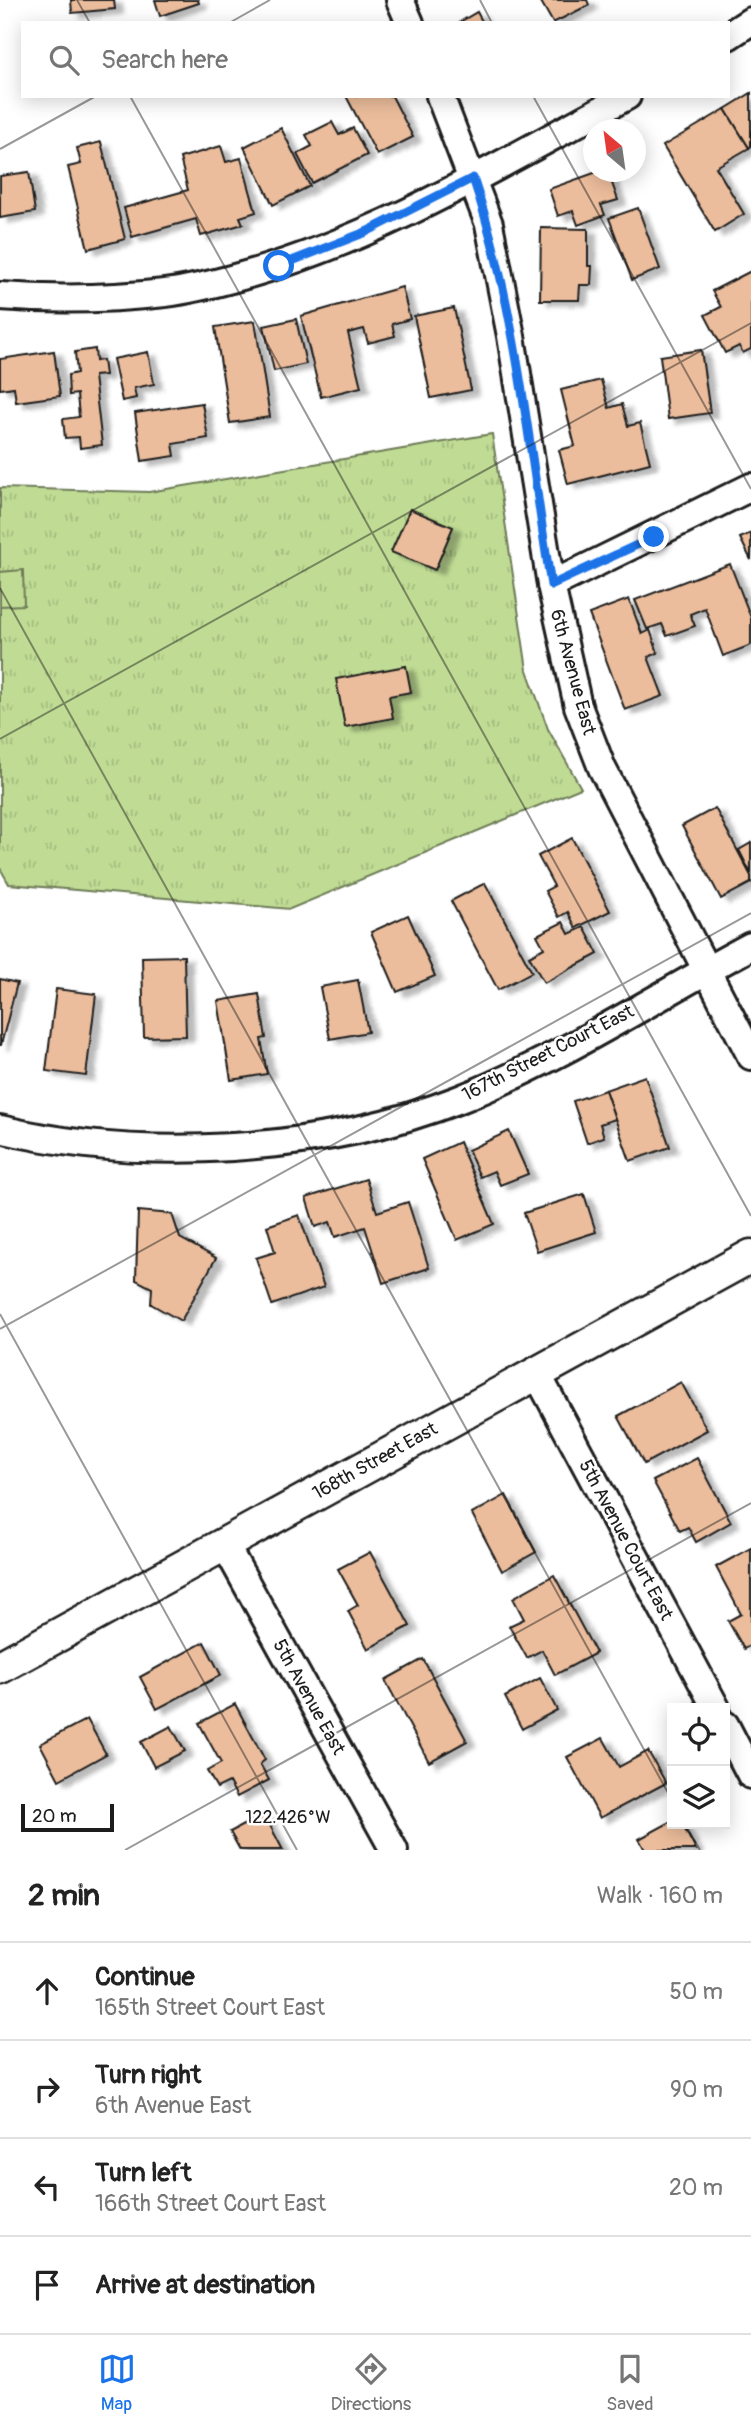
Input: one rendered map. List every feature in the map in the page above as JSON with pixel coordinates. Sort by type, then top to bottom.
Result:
[{"type":"street","points":[[400,0],[409,21]]},
{"type":"street","points":[[730,35],[751,22]]},
{"type":"street","name":"6th Avenue East","points":[[441,98],[489,224],[511,336],[551,585],[578,706],[602,768],[751,1056]]},
{"type":"street","points":[[0,296],[33,298],[165,293],[279,266],[366,232],[623,98]]},
{"type":"street","points":[[551,585],[751,487]]},
{"type":"street","name":"167th Street Court East","points":[[0,1129],[31,1136],[187,1147],[231,1146],[351,1132],[461,1099],[547,1058],[751,946]]},
{"type":"street","name":"168th Street East","points":[[0,1667],[751,1256]]},
{"type":"street","name":"5th Avenue Court East","points":[[536,1372],[713,1703]]},
{"type":"street","name":"5th Avenue East","points":[[225,1545],[394,1850]]},
{"type":"street","points":[[730,1734],[751,1774]]},
{"type":"green space","points":[[492,434],[527,670],[548,729],[581,788],[290,909],[9,884],[0,868],[0,488],[149,492]]},
{"type":"green space","points":[[23,570],[24,605],[0,606],[0,572]]},
{"type":"building","points":[[71,0],[114,0],[115,9],[72,13]]},
{"type":"building","points":[[155,0],[198,0],[199,3],[160,16]]},
{"type":"building","points":[[540,0],[587,0],[589,5],[552,21]]},
{"type":"building","points":[[477,12],[482,21],[461,21]]},
{"type":"building","points":[[751,93],[751,146],[749,148],[725,109]]},
{"type":"building","points":[[347,98],[393,98],[413,137],[377,155]]},
{"type":"building","points":[[725,109],[749,148],[716,167],[744,214],[715,232],[663,146]]},
{"type":"building","points":[[332,122],[339,135],[353,128],[367,155],[312,183],[297,154],[312,146],[306,135]]},
{"type":"building","points":[[281,128],[310,186],[273,205],[244,147]]},
{"type":"building","points":[[101,142],[125,239],[88,249],[68,167],[81,164],[77,148]]},
{"type":"building","points":[[221,146],[226,162],[241,158],[256,212],[240,217],[243,224],[201,236],[196,219],[132,237],[124,208],[188,190],[180,158]]},
{"type":"building","points":[[29,172],[35,212],[0,218],[0,176]]},
{"type":"building","points":[[583,177],[583,182],[612,182],[618,200],[601,205],[605,215],[578,225],[573,211],[558,216],[549,189]]},
{"type":"building","points":[[638,208],[660,269],[632,280],[609,218]]},
{"type":"building","points":[[541,228],[588,229],[591,285],[580,285],[579,300],[540,300]]},
{"type":"building","points":[[751,271],[751,349],[743,353],[739,346],[725,353],[705,315],[721,307],[712,291]]},
{"type":"building","points":[[402,287],[410,319],[392,324],[395,336],[368,343],[364,329],[348,333],[361,387],[321,397],[301,316]]},
{"type":"building","points":[[454,308],[471,390],[431,398],[414,316]]},
{"type":"building","points":[[296,319],[306,364],[274,371],[264,326]]},
{"type":"building","points":[[255,321],[270,417],[230,423],[215,327]]},
{"type":"building","points":[[95,349],[96,361],[103,360],[105,375],[94,376],[102,445],[80,448],[79,437],[65,438],[63,419],[79,417],[77,394],[69,395],[68,375],[77,373],[75,352]]},
{"type":"building","points":[[701,350],[710,413],[668,419],[660,356]]},
{"type":"building","points":[[54,351],[60,396],[16,402],[14,387],[0,389],[0,359]]},
{"type":"building","points":[[148,352],[154,384],[134,388],[136,398],[122,401],[113,359]]},
{"type":"building","points":[[601,380],[609,408],[622,404],[628,426],[640,423],[650,463],[568,484],[559,450],[575,446],[561,390]]},
{"type":"building","points":[[202,403],[208,438],[173,444],[175,456],[142,461],[135,413]]},
{"type":"building","points":[[410,509],[453,527],[435,570],[391,552]]},
{"type":"building","points":[[751,533],[751,560],[740,538]]},
{"type":"building","points":[[730,564],[751,618],[751,645],[723,656],[705,608],[690,614],[695,626],[667,636],[662,624],[647,629],[635,600]]},
{"type":"building","points":[[629,599],[642,634],[650,630],[658,653],[648,657],[663,696],[625,710],[589,614]]},
{"type":"building","points":[[406,666],[411,692],[389,696],[393,718],[345,727],[336,679]]},
{"type":"building","points":[[715,808],[751,876],[751,883],[721,899],[682,826]]},
{"type":"building","points":[[572,838],[610,911],[576,928],[568,912],[559,917],[545,891],[554,886],[538,856]]},
{"type":"building","points":[[751,843],[751,874],[739,850]]},
{"type":"building","points":[[485,883],[532,972],[498,990],[451,901]]},
{"type":"building","points":[[408,915],[435,976],[397,992],[371,932]]},
{"type":"building","points":[[563,922],[569,934],[584,927],[598,954],[544,983],[529,956],[544,948],[537,935]]},
{"type":"building","points":[[184,956],[186,1036],[144,1037],[142,957]]},
{"type":"building","points":[[0,979],[17,983],[1,1045],[0,1045]]},
{"type":"building","points":[[358,980],[368,1032],[330,1039],[320,987]]},
{"type":"building","points":[[56,989],[96,994],[86,1076],[46,1071]]},
{"type":"building","points":[[259,994],[266,1038],[261,1039],[267,1074],[231,1080],[218,1001]]},
{"type":"building","points":[[645,1076],[670,1147],[630,1161],[605,1090]]},
{"type":"building","points":[[605,1090],[615,1119],[600,1124],[604,1137],[587,1143],[573,1101]]},
{"type":"building","points":[[509,1131],[528,1174],[500,1185],[494,1171],[480,1177],[468,1150]]},
{"type":"building","points":[[459,1142],[494,1224],[457,1240],[422,1159]]},
{"type":"building","points":[[366,1179],[377,1212],[408,1202],[429,1268],[383,1283],[365,1227],[335,1237],[330,1222],[315,1227],[306,1198]]},
{"type":"building","points":[[584,1194],[596,1232],[537,1251],[524,1213]]},
{"type":"building","points":[[138,1211],[172,1214],[180,1238],[216,1258],[181,1321],[151,1304],[152,1288],[136,1280]]},
{"type":"building","points":[[299,1215],[324,1287],[272,1305],[256,1258],[275,1252],[267,1226]]},
{"type":"building","points":[[681,1382],[707,1430],[644,1464],[618,1416]]},
{"type":"building","points":[[697,1458],[731,1522],[696,1542],[688,1527],[680,1531],[653,1481]]},
{"type":"building","points":[[506,1495],[536,1552],[502,1571],[472,1514]]},
{"type":"building","points":[[751,1548],[751,1645],[744,1649],[728,1621],[741,1614],[716,1567]]},
{"type":"building","points":[[370,1552],[410,1626],[368,1649],[348,1611],[358,1605],[338,1569]]},
{"type":"building","points":[[554,1575],[596,1653],[555,1675],[542,1650],[527,1658],[509,1626],[524,1619],[513,1598]]},
{"type":"building","points":[[204,1642],[221,1675],[157,1709],[140,1677]]},
{"type":"building","points":[[423,1659],[467,1741],[429,1762],[385,1680]]},
{"type":"building","points":[[540,1678],[557,1710],[522,1729],[505,1697]]},
{"type":"building","points":[[235,1704],[265,1760],[260,1764],[269,1780],[237,1797],[229,1782],[217,1788],[207,1771],[221,1763],[199,1723]]},
{"type":"building","points":[[87,1719],[106,1754],[59,1780],[40,1744]]},
{"type":"building","points":[[171,1726],[185,1751],[154,1767],[141,1742]]},
{"type":"building","points":[[603,1738],[619,1767],[648,1751],[666,1783],[600,1818],[567,1757]]},
{"type":"building","points":[[264,1814],[283,1850],[240,1850],[230,1832]]},
{"type":"building","points":[[667,1824],[667,1829],[685,1829],[696,1850],[645,1850],[639,1839]]},
{"type":"route","points":[[279,266],[366,232],[473,178],[489,224],[511,336],[551,585],[654,537]]}]
